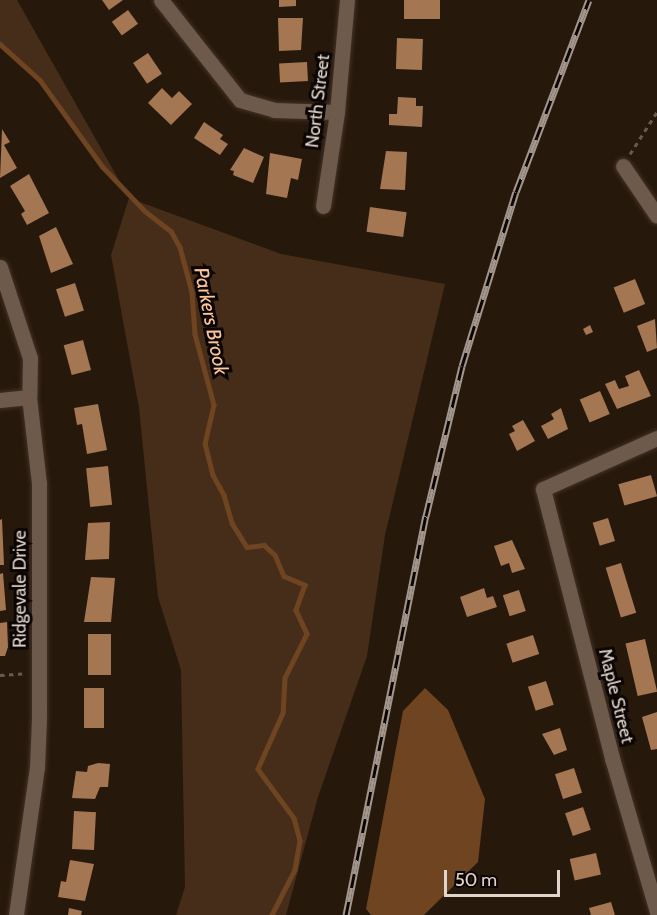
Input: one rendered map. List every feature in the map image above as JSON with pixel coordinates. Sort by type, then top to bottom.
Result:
[{"type":"street","points":[[161,0],[240,100],[274,110],[337,112]]},
{"type":"street","name":"North Street","points":[[323,206],[337,112],[347,0]]},
{"type":"street","points":[[622,166],[657,216]]},
{"type":"street","name":"Ridgevale Drive","points":[[0,267],[30,358],[29,397],[39,484],[40,672],[37,767],[16,915]]},
{"type":"street","points":[[0,400],[29,397]]},
{"type":"street","name":"Maple Street","points":[[657,438],[543,489],[609,746],[657,912]]},
{"type":"path","points":[[622,166],[657,112]]},
{"type":"path","points":[[0,675],[40,672]]},
{"type":"shaded area","points":[[0,0],[17,0],[129,198],[102,166],[40,80],[0,44]]},
{"type":"shaded area","points":[[129,198],[281,254],[445,284],[385,535],[367,656],[318,797],[286,915],[176,915],[185,887],[181,670],[158,597],[139,408],[111,255]]},
{"type":"shaded area","points":[[425,688],[448,710],[485,799],[478,862],[424,915],[371,915],[366,909],[403,711]]},
{"type":"building","points":[[102,0],[123,0],[109,10]]},
{"type":"building","points":[[279,0],[296,0],[296,6],[279,7]]},
{"type":"building","points":[[404,0],[440,0],[440,19],[404,19]]},
{"type":"building","points":[[128,10],[138,24],[122,36],[112,22]]},
{"type":"building","points":[[278,18],[303,18],[301,50],[279,51]]},
{"type":"building","points":[[397,38],[423,39],[422,70],[396,69]]},
{"type":"building","points":[[148,53],[162,74],[147,84],[133,63]]},
{"type":"building","points":[[307,62],[308,81],[280,82],[279,63]]},
{"type":"building","points":[[162,88],[172,98],[179,91],[192,104],[171,125],[148,103]]},
{"type":"building","points":[[398,97],[416,98],[416,106],[423,106],[422,127],[389,125],[389,114],[397,114]]},
{"type":"building","points":[[204,122],[223,135],[220,139],[228,144],[220,155],[194,138]]},
{"type":"building","points":[[2,129],[10,142],[4,145],[17,168],[0,178]]},
{"type":"building","points":[[244,148],[264,157],[253,183],[233,175],[234,171],[230,170]]},
{"type":"building","points":[[386,151],[407,152],[405,190],[380,189]]},
{"type":"building","points":[[270,153],[302,159],[298,180],[291,178],[287,198],[266,194]]},
{"type":"building","points":[[29,174],[49,213],[27,225],[21,214],[25,211],[10,186]]},
{"type":"building","points":[[370,207],[407,212],[403,237],[367,232]]},
{"type":"building","points":[[56,227],[73,264],[51,273],[39,236]]},
{"type":"building","points":[[635,279],[645,304],[624,313],[614,288]]},
{"type":"building","points":[[75,283],[84,311],[65,317],[56,289]]},
{"type":"building","points":[[655,319],[657,348],[647,352],[637,326]]},
{"type":"building","points":[[590,325],[593,332],[586,335],[583,329]]},
{"type":"building","points":[[83,340],[91,370],[72,375],[64,345]]},
{"type":"building","points":[[639,370],[651,396],[617,409],[605,384],[615,380],[619,389],[629,386],[625,376]]},
{"type":"building","points":[[600,391],[610,414],[590,423],[580,400]]},
{"type":"building","points":[[98,404],[107,450],[87,454],[82,424],[77,425],[74,408]]},
{"type":"building","points":[[561,408],[568,429],[548,439],[541,426],[554,419],[551,414]]},
{"type":"building","points":[[523,420],[535,441],[517,451],[509,434],[515,431],[512,426]]},
{"type":"building","points":[[108,466],[112,505],[90,507],[86,468]]},
{"type":"building","points":[[651,475],[657,496],[624,506],[618,484]]},
{"type":"building","points":[[608,518],[615,541],[600,546],[593,523]]},
{"type":"building","points":[[2,519],[4,565],[0,565],[0,520]]},
{"type":"building","points":[[110,522],[109,559],[85,560],[88,523]]},
{"type":"building","points":[[512,540],[525,569],[512,573],[509,563],[501,566],[494,546]]},
{"type":"building","points":[[621,563],[636,613],[621,617],[606,568]]},
{"type":"building","points":[[3,573],[6,610],[0,611],[0,574]]},
{"type":"building","points":[[91,577],[115,578],[111,622],[84,622]]},
{"type":"building","points":[[484,588],[487,598],[493,596],[497,607],[467,617],[460,597]]},
{"type":"building","points":[[519,590],[526,611],[510,616],[503,595]]},
{"type":"building","points":[[7,622],[8,647],[5,656],[0,656],[0,623]]},
{"type":"building","points":[[88,634],[111,634],[111,675],[88,675]]},
{"type":"building","points":[[533,635],[539,654],[513,663],[506,644]]},
{"type":"building","points":[[645,639],[657,692],[638,696],[626,643]]},
{"type":"building","points":[[546,681],[554,705],[536,711],[528,687]]},
{"type":"building","points":[[84,688],[104,688],[104,728],[84,728]]},
{"type":"building","points":[[657,712],[657,749],[651,750],[642,717]]},
{"type":"building","points":[[560,728],[567,750],[554,755],[542,734]]},
{"type":"building","points":[[98,763],[110,764],[108,787],[100,787],[95,799],[72,798],[76,771],[87,772],[88,766]]},
{"type":"building","points":[[574,768],[582,793],[563,799],[555,774]]},
{"type":"building","points":[[583,807],[591,830],[573,836],[565,813]]},
{"type":"building","points":[[74,811],[96,812],[94,850],[72,849]]},
{"type":"building","points":[[596,853],[601,874],[575,881],[570,859]]},
{"type":"building","points":[[70,860],[94,864],[85,901],[58,897],[61,881],[66,882]]},
{"type":"building","points":[[611,902],[615,915],[591,915],[589,908]]},
{"type":"building","points":[[69,908],[82,911],[81,915],[68,915]]},
{"type":"waterway","name":"Parkers Brook","points":[[0,44],[40,80],[102,166],[145,211],[171,231],[180,247],[192,292],[195,334],[214,405],[205,443],[213,475],[224,495],[232,523],[247,547],[264,545],[275,555],[284,576],[305,585],[296,610],[307,634],[285,678],[283,713],[258,769],[294,818],[300,841],[295,870],[272,915]]},
{"type":"railway","points":[[346,915],[426,516],[462,366],[516,192],[589,0]]}]
